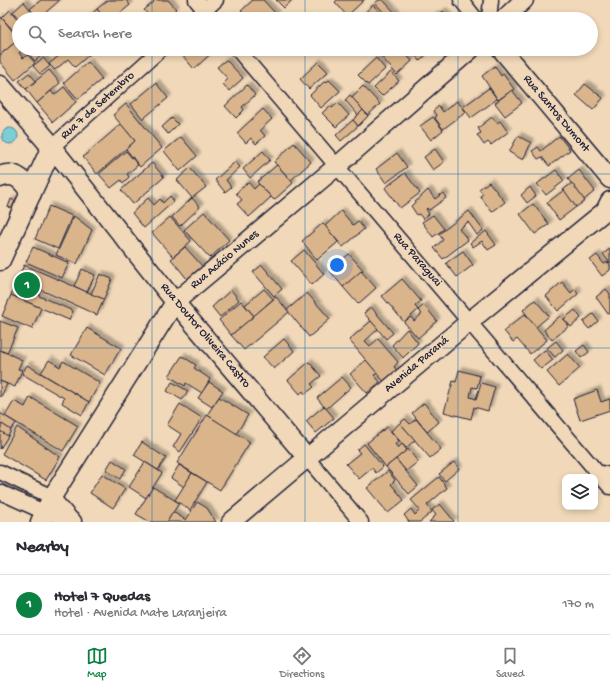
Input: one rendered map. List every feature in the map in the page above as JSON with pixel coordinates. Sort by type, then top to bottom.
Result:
[{"type":"main road","points":[[0,86],[52,147],[0,260]]},
{"type":"main road","points":[[0,177],[4,175],[16,176],[24,181],[31,193]]},
{"type":"street","points":[[202,12],[216,0]]},
{"type":"street","points":[[461,0],[470,12]]},
{"type":"street","points":[[490,12],[491,0]]},
{"type":"street","points":[[511,12],[524,0]]},
{"type":"street","name":"Rua 7 de Setembro","points":[[52,147],[153,56]]},
{"type":"street","name":"Rua Paraguai","points":[[243,56],[336,167],[603,473],[610,487]]},
{"type":"street","name":"Rua Acácio Nunes","points":[[46,510],[176,302],[336,167],[463,56]]},
{"type":"street","name":"Rua Santos Dumont","points":[[507,56],[610,179]]},
{"type":"street","name":"Rua Doutor Oliveira Castro","points":[[52,147],[176,302],[362,522]]},
{"type":"street","name":"Avenida Paraná","points":[[231,522],[470,321],[608,210]]},
{"type":"street","points":[[0,472],[46,510]]},
{"type":"street","points":[[0,492],[74,521]]},
{"type":"water","points":[[10,128],[17,133],[18,136],[13,143],[10,144],[3,139],[2,136],[7,129]]},
{"type":"building","points":[[41,0],[60,0],[46,12],[32,12],[30,9]]},
{"type":"building","points":[[108,0],[126,0],[130,5],[122,12],[99,12],[97,9]]},
{"type":"building","points":[[152,0],[168,0],[176,9],[172,12],[146,12],[144,10],[154,2]]},
{"type":"building","points":[[253,0],[263,0],[274,12],[242,12],[241,11]]},
{"type":"building","points":[[276,0],[292,0],[284,8]]},
{"type":"building","points":[[337,0],[364,0],[351,12],[344,12],[335,2]]},
{"type":"building","points":[[379,0],[383,0],[394,12],[383,12],[375,3]]},
{"type":"building","points":[[24,2],[32,12],[13,12]]},
{"type":"building","points":[[373,5],[379,12],[365,12]]},
{"type":"building","points":[[10,10],[12,12],[12,29],[2,18]]},
{"type":"building","points":[[1,17],[12,30],[12,45],[0,55]]},
{"type":"building","points":[[12,45],[12,56],[21,56],[23,58],[29,56],[35,63],[15,80],[0,62],[0,55]]},
{"type":"building","points":[[31,56],[41,56],[35,61]]},
{"type":"building","points":[[59,56],[88,56],[75,67],[68,59],[55,70],[49,64]]},
{"type":"building","points":[[183,56],[208,56],[194,69]]},
{"type":"building","points":[[381,56],[407,56],[412,61],[397,75]]},
{"type":"building","points":[[415,56],[425,56],[420,61]]},
{"type":"building","points":[[43,58],[50,66],[40,74],[33,66]]},
{"type":"building","points":[[376,58],[385,69],[368,85],[358,75]]},
{"type":"building","points":[[226,60],[243,78],[229,91],[223,84],[228,79],[217,67]]},
{"type":"building","points":[[88,62],[102,79],[78,99],[64,83]]},
{"type":"building","points":[[318,62],[328,72],[309,89],[300,79]]},
{"type":"building","points":[[495,66],[501,76],[503,74],[514,89],[498,100],[482,76]]},
{"type":"building","points":[[49,70],[60,83],[37,103],[26,89]]},
{"type":"building","points":[[391,72],[399,81],[382,96],[374,88]]},
{"type":"building","points":[[29,73],[36,81],[26,89],[19,81]]},
{"type":"building","points":[[329,80],[340,91],[321,108],[310,95],[324,82],[326,83]]},
{"type":"building","points":[[156,83],[168,98],[143,119],[131,104]]},
{"type":"building","points":[[585,84],[603,98],[593,110],[576,95]]},
{"type":"building","points":[[247,85],[255,95],[242,107],[244,110],[236,118],[225,106]]},
{"type":"building","points":[[363,86],[380,104],[368,115],[351,98]]},
{"type":"building","points":[[64,87],[76,102],[53,122],[37,103],[51,91],[54,95]]},
{"type":"building","points":[[489,88],[497,99],[471,118],[463,107]]},
{"type":"building","points":[[512,90],[522,103],[505,116],[495,103]]},
{"type":"building","points":[[350,95],[363,110],[358,115],[345,100]]},
{"type":"building","points":[[457,101],[466,112],[443,129],[435,118],[437,116],[433,111],[439,106],[443,112]]},
{"type":"building","points":[[338,103],[349,115],[336,127],[322,113],[330,106],[332,108]]},
{"type":"building","points":[[126,104],[162,148],[140,167],[126,149],[135,141],[113,115]]},
{"type":"building","points":[[263,109],[272,119],[260,130],[265,136],[256,144],[251,138],[246,143],[237,133]]},
{"type":"building","points":[[363,110],[368,116],[358,126],[353,120]]},
{"type":"building","points":[[433,117],[443,130],[431,140],[420,126]]},
{"type":"building","points":[[492,117],[497,123],[500,121],[508,132],[491,145],[488,142],[484,145],[477,135],[481,133],[478,128]]},
{"type":"building","points":[[172,118],[178,124],[168,134],[162,127]]},
{"type":"building","points":[[353,120],[358,126],[341,141],[336,135]]},
{"type":"building","points":[[121,124],[135,141],[97,174],[83,157]]},
{"type":"building","points":[[518,136],[531,143],[523,160],[509,152]]},
{"type":"building","points":[[559,136],[570,150],[549,166],[542,157],[538,159],[532,151],[538,147],[541,151]]},
{"type":"building","points":[[181,137],[197,156],[180,171],[164,151]]},
{"type":"building","points":[[294,143],[311,162],[291,180],[274,162]]},
{"type":"building","points":[[435,149],[444,162],[433,170],[424,157]]},
{"type":"building","points":[[126,151],[138,165],[127,174],[129,177],[123,183],[121,180],[111,188],[99,174]]},
{"type":"building","points":[[263,151],[270,160],[250,178],[243,169]]},
{"type":"building","points":[[397,153],[407,167],[386,183],[376,169]]},
{"type":"building","points":[[235,162],[240,167],[226,180],[231,187],[225,192],[215,180]]},
{"type":"building","points":[[152,163],[164,177],[133,204],[121,190]]},
{"type":"building","points":[[277,165],[293,183],[274,200],[257,182]]},
{"type":"building","points":[[190,168],[206,187],[192,198],[177,180]]},
{"type":"building","points":[[556,170],[564,181],[546,195],[537,184]]},
{"type":"building","points":[[579,170],[595,191],[584,200],[568,179]]},
{"type":"building","points":[[405,173],[420,193],[400,208],[385,188]]},
{"type":"building","points":[[248,182],[254,189],[259,184],[271,197],[249,217],[237,204],[242,200],[236,193]]},
{"type":"building","points":[[489,182],[505,202],[492,212],[480,196],[483,194],[479,189]]},
{"type":"building","points":[[572,183],[585,201],[576,207],[563,190]]},
{"type":"building","points":[[530,187],[536,196],[527,203],[521,195]]},
{"type":"building","points":[[428,190],[435,199],[443,193],[446,198],[429,210],[427,208],[426,209],[429,214],[423,219],[419,214],[417,215],[411,206]]},
{"type":"building","points":[[564,190],[576,207],[559,220],[547,203]]},
{"type":"building","points":[[170,196],[174,201],[144,228],[132,213],[148,198],[154,205],[160,199],[163,203]]},
{"type":"building","points":[[192,198],[200,207],[180,226],[172,217]]},
{"type":"building","points":[[11,199],[19,203],[16,210],[8,207]]},
{"type":"building","points":[[533,204],[549,224],[535,234],[520,214]]},
{"type":"building","points":[[49,206],[72,216],[58,249],[35,239]]},
{"type":"building","points":[[341,211],[353,225],[358,221],[364,229],[343,247],[325,226]]},
{"type":"building","points":[[469,211],[483,230],[477,235],[468,222],[459,229],[468,240],[443,259],[434,248],[443,240],[439,234]]},
{"type":"building","points":[[204,212],[229,240],[210,258],[184,230]]},
{"type":"building","points":[[433,215],[444,229],[433,237],[422,222]]},
{"type":"building","points":[[74,216],[92,230],[77,264],[56,255]]},
{"type":"building","points":[[170,217],[191,241],[173,257],[152,233]]},
{"type":"building","points":[[323,223],[338,242],[317,260],[302,241]]},
{"type":"building","points":[[486,231],[496,245],[488,250],[482,241],[473,247],[470,243]]},
{"type":"building","points":[[33,247],[69,263],[62,278],[26,262]]},
{"type":"building","points":[[185,247],[203,267],[188,280],[171,259]]},
{"type":"building","points":[[610,249],[610,263],[603,254]]},
{"type":"building","points":[[304,250],[324,274],[312,285],[291,261]]},
{"type":"building","points":[[463,251],[473,265],[457,277],[446,263]]},
{"type":"building","points":[[349,254],[363,270],[343,287],[330,271]]},
{"type":"building","points":[[597,255],[604,264],[608,262],[610,265],[610,270],[602,276],[590,260]]},
{"type":"building","points":[[24,265],[104,299],[97,315],[41,290],[39,296],[73,311],[69,320],[11,295]]},
{"type":"building","points":[[262,265],[282,289],[274,296],[253,272]]},
{"type":"building","points":[[82,269],[95,275],[87,292],[74,286]]},
{"type":"building","points":[[361,271],[376,288],[358,304],[343,287]]},
{"type":"building","points":[[100,274],[112,279],[104,299],[91,294]]},
{"type":"building","points":[[402,279],[421,301],[415,306],[418,310],[404,322],[382,296]]},
{"type":"building","points":[[562,282],[571,293],[575,289],[578,294],[558,311],[546,296]]},
{"type":"building","points":[[264,289],[273,299],[254,316],[245,305]]},
{"type":"building","points":[[606,289],[610,294],[610,313],[608,314],[596,297]]},
{"type":"building","points":[[231,290],[239,300],[220,317],[212,307]]},
{"type":"building","points":[[307,293],[330,319],[309,337],[287,310]]},
{"type":"building","points":[[11,295],[41,308],[32,329],[2,316]]},
{"type":"building","points":[[276,297],[289,312],[244,350],[231,335]]},
{"type":"building","points":[[535,300],[549,316],[536,327],[523,310]]},
{"type":"building","points":[[241,301],[254,316],[231,335],[219,320]]},
{"type":"building","points":[[424,305],[437,321],[418,338],[404,322],[411,317],[414,321],[422,314],[418,310]]},
{"type":"building","points":[[371,307],[393,333],[386,339],[364,313]]},
{"type":"building","points":[[575,310],[581,318],[571,327],[564,319]]},
{"type":"building","points":[[525,314],[547,340],[530,354],[517,339],[513,342],[504,331]]},
{"type":"building","points":[[593,314],[598,321],[589,329],[583,322]]},
{"type":"building","points":[[560,316],[569,326],[552,340],[544,330]]},
{"type":"building","points":[[0,321],[18,328],[7,353],[0,350]]},
{"type":"building","points":[[371,321],[378,329],[365,341],[370,346],[378,339],[398,362],[394,367],[399,373],[386,384],[349,340]]},
{"type":"building","points":[[87,328],[121,348],[105,375],[71,355]]},
{"type":"building","points":[[407,329],[418,343],[403,358],[392,345]]},
{"type":"building","points":[[284,339],[294,351],[274,369],[263,357]]},
{"type":"building","points":[[556,341],[563,350],[555,357],[547,348]]},
{"type":"building","points":[[584,345],[589,352],[581,358],[576,351]]},
{"type":"building","points":[[0,350],[22,360],[18,369],[22,370],[15,387],[0,381]]},
{"type":"building","points":[[545,350],[553,360],[541,369],[533,360]]},
{"type":"building","points":[[568,354],[580,368],[559,386],[547,372]]},
{"type":"building","points":[[182,356],[196,365],[194,368],[210,379],[202,393],[186,383],[185,386],[169,376]]},
{"type":"building","points":[[49,360],[60,367],[63,361],[100,383],[89,402],[41,373]]},
{"type":"building","points":[[366,360],[377,373],[374,375],[380,382],[367,393],[350,374]]},
{"type":"building","points":[[309,362],[321,376],[311,384],[314,387],[305,394],[303,391],[300,394],[288,380]]},
{"type":"building","points":[[27,365],[89,402],[82,415],[62,403],[64,398],[22,374]]},
{"type":"building","points":[[459,370],[480,376],[477,388],[472,387],[470,397],[476,399],[481,383],[495,387],[488,411],[474,407],[471,419],[444,412],[453,381],[456,382]]},
{"type":"building","points":[[342,377],[351,387],[326,409],[317,398]]},
{"type":"building","points":[[0,381],[7,384],[1,397],[0,396]]},
{"type":"building","points":[[172,382],[188,391],[182,400],[167,391]]},
{"type":"building","points":[[209,382],[223,391],[212,407],[198,398]]},
{"type":"building","points":[[597,390],[601,402],[610,399],[610,410],[580,420],[573,399]]},
{"type":"building","points":[[30,397],[78,426],[63,451],[5,416],[14,401],[25,407]]},
{"type":"building","points":[[219,397],[248,415],[236,434],[207,415]]},
{"type":"building","points":[[424,403],[439,422],[427,432],[412,413]]},
{"type":"building","points":[[180,404],[202,418],[180,452],[173,447],[181,434],[167,425]]},
{"type":"building","points":[[324,406],[334,418],[316,433],[306,421]]},
{"type":"building","points":[[0,413],[16,423],[11,430],[0,423]]},
{"type":"building","points":[[207,415],[250,442],[220,490],[177,463]]},
{"type":"building","points":[[405,419],[410,424],[416,419],[441,449],[430,458],[400,423]]},
{"type":"building","points":[[400,423],[415,440],[406,448],[391,431]]},
{"type":"building","points":[[2,424],[11,430],[8,436],[0,431]]},
{"type":"building","points":[[17,427],[60,457],[46,480],[2,454]]},
{"type":"building","points":[[387,427],[399,441],[395,444],[398,448],[402,444],[407,450],[386,467],[367,443]]},
{"type":"building","points":[[0,431],[8,436],[0,449]]},
{"type":"building","points":[[142,442],[166,458],[158,470],[134,455]]},
{"type":"building","points":[[364,444],[383,467],[376,473],[372,468],[359,479],[346,464],[360,453],[357,450]]},
{"type":"building","points":[[408,449],[418,462],[406,471],[396,459]]},
{"type":"building","points":[[396,459],[418,486],[409,494],[386,467]]},
{"type":"building","points":[[112,460],[126,469],[120,479],[106,470]]},
{"type":"building","points":[[145,462],[162,473],[146,498],[129,487]]},
{"type":"building","points":[[454,462],[459,469],[445,481],[439,474]]},
{"type":"building","points":[[179,465],[192,473],[184,487],[171,478]]},
{"type":"building","points":[[388,471],[395,480],[391,484],[404,500],[388,513],[367,488]]},
{"type":"building","points":[[192,473],[207,482],[190,510],[175,500]]},
{"type":"building","points":[[102,474],[125,489],[113,508],[90,493]]},
{"type":"building","points":[[439,477],[447,488],[427,505],[432,512],[420,522],[409,522],[404,515],[411,509],[415,515],[420,510],[411,500]]},
{"type":"building","points":[[153,487],[179,503],[167,522],[150,522],[136,514]]},
{"type":"building","points":[[197,502],[207,508],[216,522],[188,522],[186,520]]},
{"type":"building","points":[[440,504],[454,521],[453,522],[429,522],[436,515],[432,510]]},
{"type":"building","points":[[173,512],[186,520],[188,522],[167,522]]},
{"type":"place","name":"Hotel 7 Quedas","points":[[27,285]]}]
